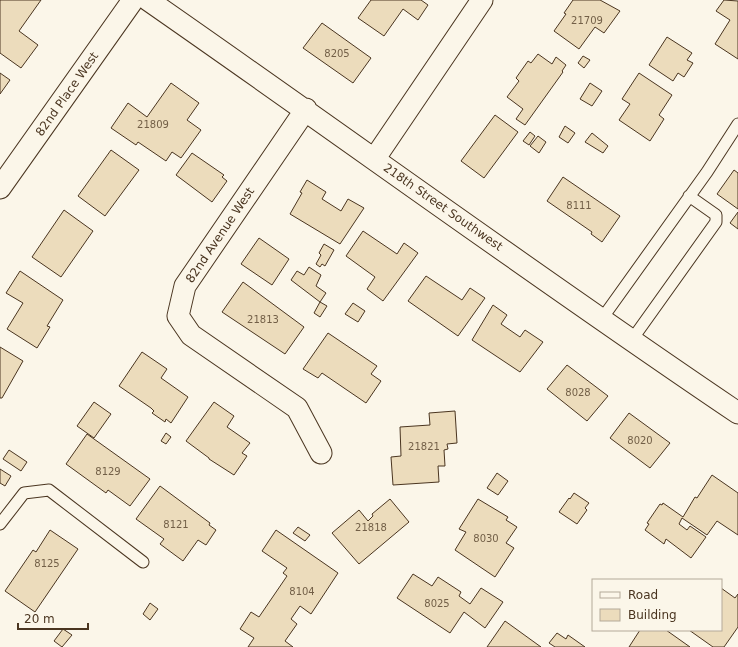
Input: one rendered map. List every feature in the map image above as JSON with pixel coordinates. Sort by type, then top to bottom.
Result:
[{"type":"street","name":"82nd Place West","points":[[0,188],[134,0]]},
{"type":"street","name":"218th Street Southwest","points":[[148,0],[306,109],[601,320],[738,413]]},
{"type":"street","points":[[375,158],[482,0]]},
{"type":"street","name":"82nd Avenue West","points":[[306,109],[186,286],[178,316],[191,335],[297,408],[322,454]]},
{"type":"lane","points":[[601,320],[738,124]]},
{"type":"lane","points":[[631,341],[716,222],[716,215],[689,196]]},
{"type":"lane","points":[[0,524],[24,493],[49,490],[143,562]]},
{"type":"building","points":[[0,0],[41,0],[19,31],[38,45],[21,68],[0,53]]},
{"type":"building","points":[[371,0],[421,0],[428,5],[418,20],[403,9],[384,36],[358,18]]},
{"type":"building","points":[[573,0],[600,0],[620,11],[604,33],[595,27],[579,49],[554,31],[566,14],[564,13]]},
{"type":"building","points":[[724,0],[738,1],[738,59],[715,44],[730,20],[716,11]]},
{"type":"building","points":[[322,23],[371,58],[353,83],[303,48]]},
{"type":"building","points":[[667,37],[692,53],[687,60],[693,63],[684,77],[678,73],[673,81],[649,65]]},
{"type":"building","points":[[538,54],[552,64],[556,57],[566,65],[562,71],[563,72],[525,125],[516,119],[523,109],[507,97],[519,81],[516,78],[528,61],[531,63]]},
{"type":"building","points":[[583,56],[590,60],[584,68],[578,63]]},
{"type":"building","points":[[0,73],[10,80],[0,94]]},
{"type":"building","points":[[639,73],[672,95],[659,115],[664,119],[650,141],[619,120],[630,104],[622,99]]},
{"type":"building","points":[[171,83],[199,103],[187,120],[201,130],[181,158],[172,152],[166,161],[138,142],[136,145],[111,128],[128,103],[147,117]]},
{"type":"building","points":[[590,83],[602,91],[592,106],[580,99]]},
{"type":"building","points":[[495,115],[518,132],[484,178],[461,161]]},
{"type":"building","points":[[565,126],[575,133],[568,143],[559,137]]},
{"type":"building","points":[[530,132],[535,136],[529,145],[523,141]]},
{"type":"building","points":[[592,133],[608,146],[603,153],[585,142]]},
{"type":"building","points":[[538,136],[546,142],[539,153],[530,146]]},
{"type":"building","points":[[111,150],[139,170],[105,216],[78,196]]},
{"type":"building","points":[[192,153],[224,175],[222,177],[227,181],[212,202],[176,175]]},
{"type":"building","points":[[734,170],[738,173],[738,209],[717,194]]},
{"type":"building","points":[[563,177],[620,216],[602,242],[591,234],[592,232],[547,201]]},
{"type":"building","points":[[307,180],[326,192],[322,199],[341,211],[348,199],[364,208],[340,244],[290,214],[302,193],[300,192]]},
{"type":"building","points":[[64,210],[93,231],[61,277],[32,257]]},
{"type":"building","points":[[738,212],[738,229],[730,223]]},
{"type":"building","points":[[363,231],[397,254],[404,243],[418,253],[383,301],[367,289],[375,277],[346,256]]},
{"type":"building","points":[[259,238],[289,259],[272,285],[241,264]]},
{"type":"building","points":[[324,244],[334,250],[325,266],[322,264],[320,267],[316,264],[321,255],[319,253]]},
{"type":"building","points":[[309,267],[321,275],[316,286],[326,293],[320,302],[291,280],[297,271],[304,275]]},
{"type":"building","points":[[20,271],[63,300],[47,326],[50,327],[37,348],[7,329],[23,303],[6,293]]},
{"type":"building","points":[[426,276],[462,300],[470,288],[485,298],[458,336],[408,301]]},
{"type":"building","points":[[243,282],[304,327],[285,354],[222,312]]},
{"type":"building","points":[[320,302],[327,306],[320,317],[314,313]]},
{"type":"building","points":[[353,303],[365,311],[358,322],[345,314]]},
{"type":"building","points":[[493,305],[507,315],[501,324],[520,337],[525,330],[543,342],[520,372],[472,340]]},
{"type":"building","points":[[328,333],[377,366],[371,374],[381,381],[366,403],[322,373],[318,378],[303,369]]},
{"type":"building","points":[[0,347],[23,361],[2,398],[0,398]]},
{"type":"building","points":[[142,352],[167,369],[161,378],[188,397],[171,423],[166,419],[165,422],[152,413],[154,411],[151,408],[119,386]]},
{"type":"building","points":[[567,365],[608,396],[587,421],[547,389]]},
{"type":"building","points":[[94,402],[111,414],[94,438],[77,426]]},
{"type":"building","points":[[214,402],[234,416],[227,427],[250,443],[242,453],[247,456],[234,475],[209,459],[186,441]]},
{"type":"building","points":[[455,411],[457,443],[447,444],[448,449],[444,450],[445,466],[438,466],[439,482],[393,485],[391,457],[401,456],[400,427],[430,425],[429,413]]},
{"type":"building","points":[[629,413],[670,443],[650,468],[610,438]]},
{"type":"building","points":[[166,433],[171,437],[166,444],[161,441]]},
{"type":"building","points":[[87,434],[150,479],[130,506],[108,490],[106,493],[66,464]]},
{"type":"building","points":[[9,450],[27,462],[21,471],[3,459]]},
{"type":"building","points":[[0,469],[11,476],[5,486],[0,483]]},
{"type":"building","points":[[497,473],[508,481],[498,495],[487,488]]},
{"type":"building","points":[[712,475],[738,493],[738,535],[717,521],[707,535],[682,518],[679,524],[687,530],[690,526],[706,537],[691,558],[666,539],[664,544],[645,530],[649,524],[647,523],[660,504],[662,505],[663,503],[683,517],[695,497],[697,498]]},
{"type":"building","points":[[160,486],[210,523],[209,525],[216,530],[206,545],[198,540],[183,561],[160,544],[164,539],[136,519]]},
{"type":"building","points":[[574,493],[589,503],[585,508],[587,510],[577,524],[559,512]]},
{"type":"building","points":[[390,499],[409,522],[359,564],[332,533],[359,510],[368,521],[373,516],[372,514]]},
{"type":"building","points":[[478,499],[508,517],[506,520],[517,527],[506,543],[514,548],[495,577],[455,550],[466,532],[459,529]]},
{"type":"building","points":[[298,527],[310,535],[305,541],[293,533]]},
{"type":"building","points":[[50,530],[78,549],[35,612],[5,591],[33,550],[36,552]]},
{"type":"building","points":[[276,530],[338,573],[311,614],[300,606],[291,619],[297,624],[285,641],[293,647],[248,647],[254,638],[240,629],[251,612],[259,617],[287,576],[283,573],[287,568],[262,551]]},
{"type":"building","points":[[413,574],[432,586],[438,577],[461,592],[459,596],[470,604],[481,588],[503,602],[485,628],[464,612],[450,633],[397,598]]},
{"type":"building","points":[[722,589],[735,598],[738,594],[738,627],[724,647],[713,647],[690,631],[722,631]]},
{"type":"building","points":[[150,603],[158,609],[150,620],[143,614]]},
{"type":"building","points":[[505,621],[541,647],[487,647]]},
{"type":"building","points":[[63,629],[72,635],[62,647],[54,641]]},
{"type":"building","points":[[639,631],[667,631],[690,647],[629,647]]},
{"type":"building","points":[[557,633],[566,639],[568,635],[585,647],[555,647],[549,643]]}]
